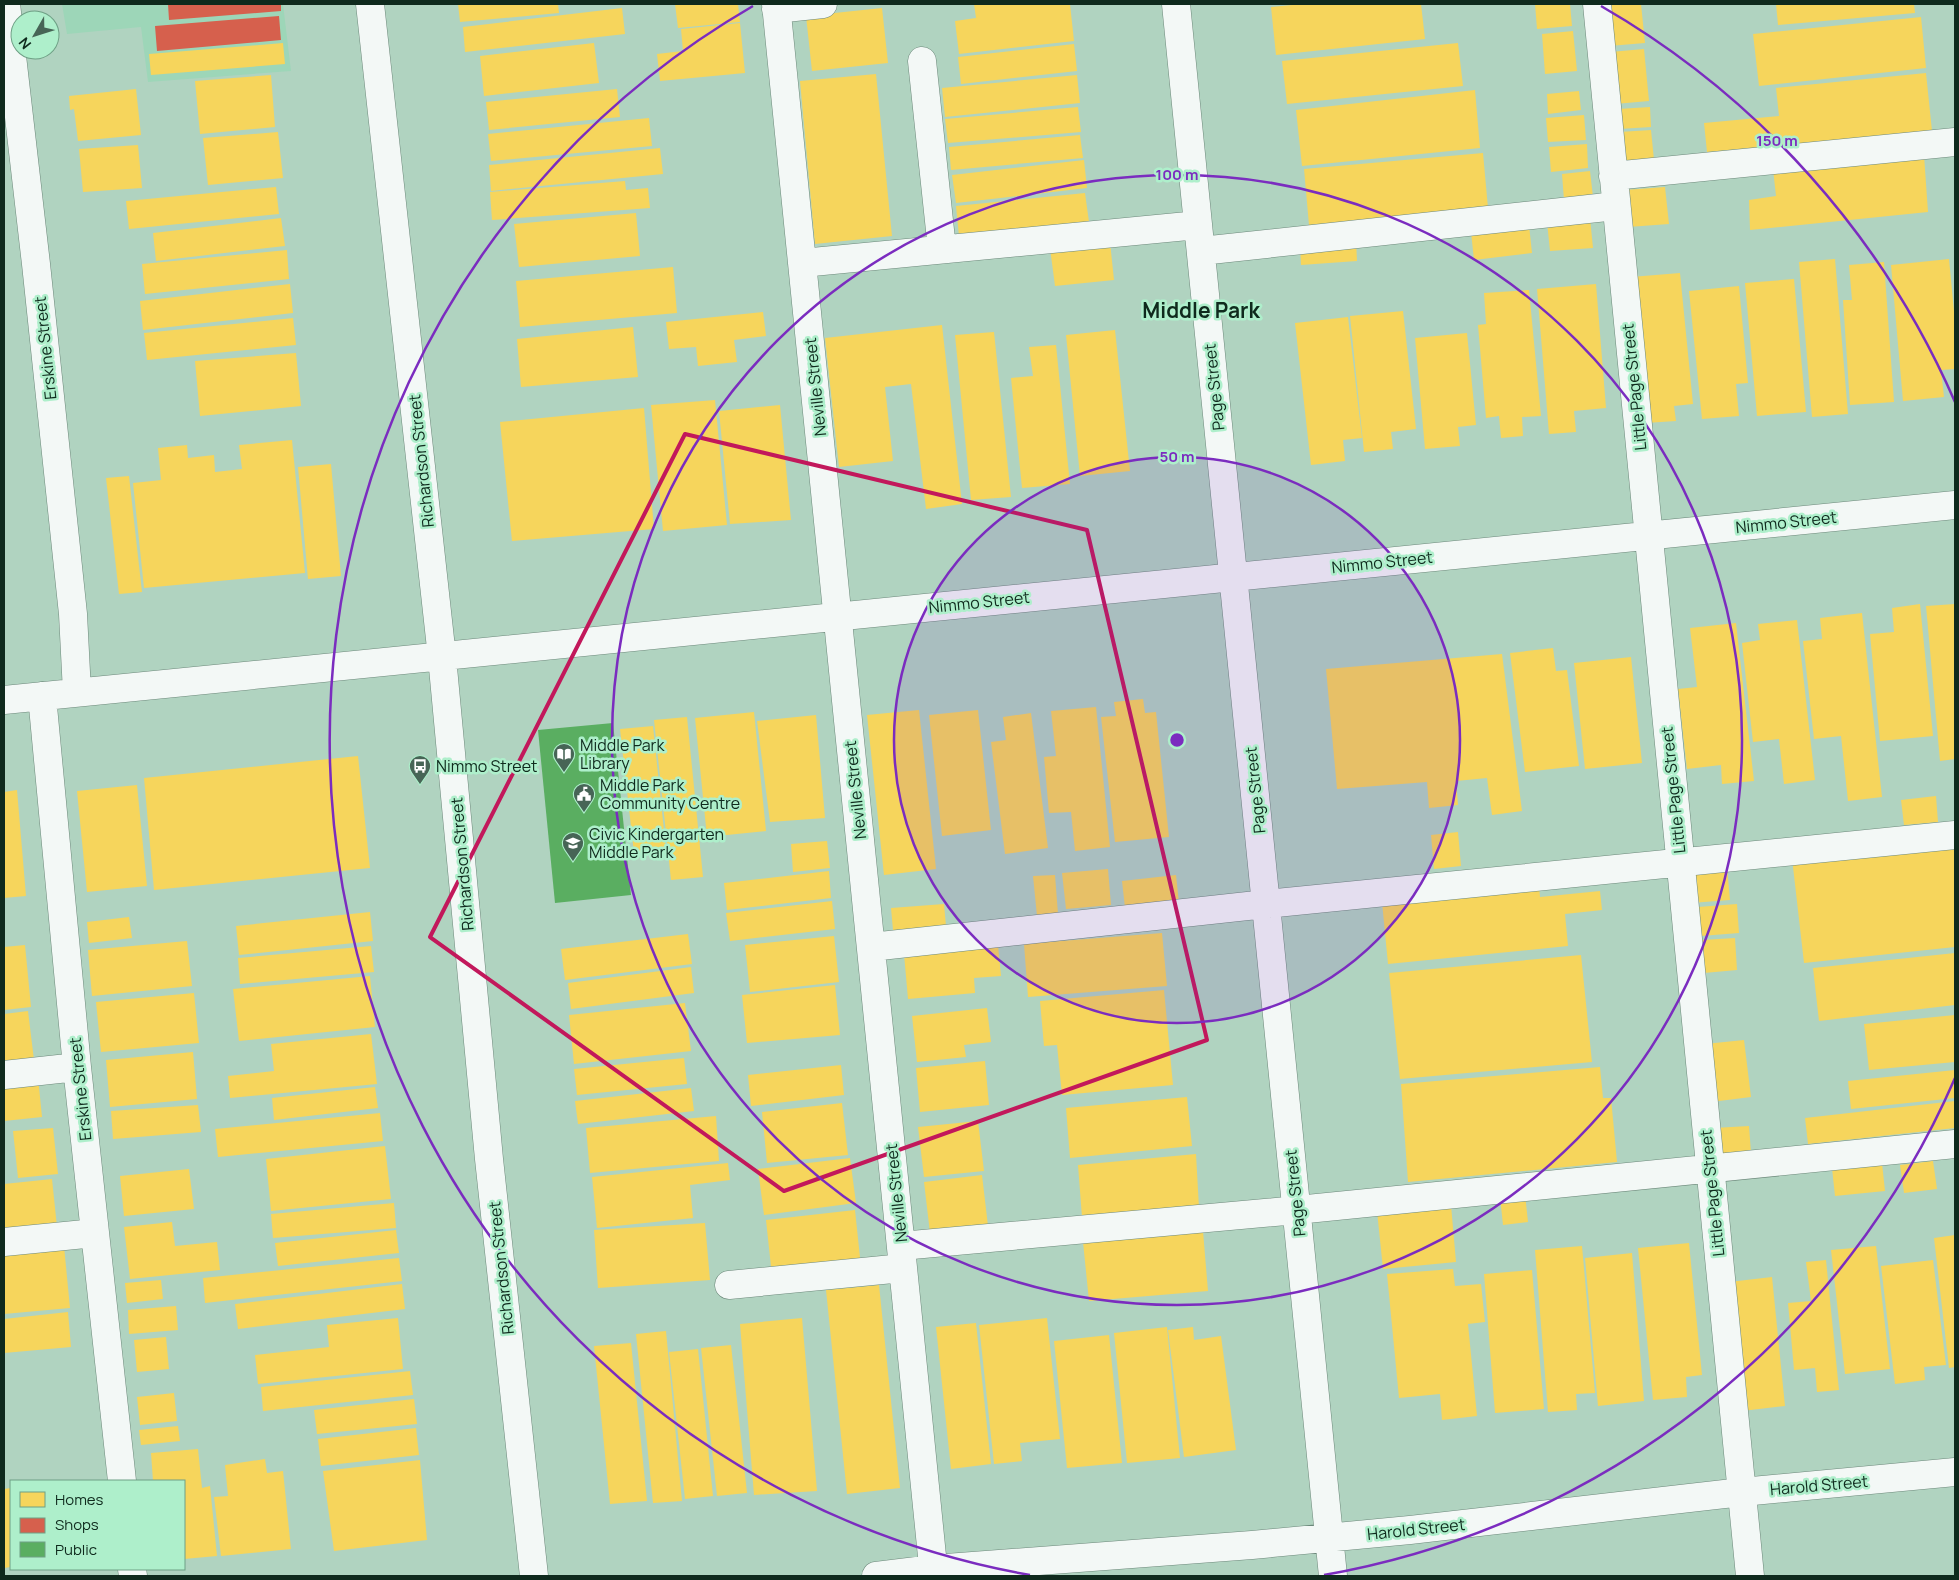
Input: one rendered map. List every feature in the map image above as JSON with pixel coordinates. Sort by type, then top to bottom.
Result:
[{"type":"street","name":"Erskine Street","points":[[6,4],[73,614],[77,692]]},
{"type":"street","name":"Richardson Street","points":[[370,4],[442,657],[489,1159],[534,1576]]},
{"type":"street","points":[[776,6],[823,4]]},
{"type":"street","name":"Page Street","points":[[1176,4],[1333,1576]]},
{"type":"street","name":"Little Page Street","points":[[1596,4],[1750,1576]]},
{"type":"street","name":"Neville Street","points":[[776,6],[934,1573]]},
{"type":"street","points":[[922,62],[942,249]]},
{"type":"street","points":[[1613,176],[1955,142]]},
{"type":"street","points":[[802,263],[942,249],[1199,238],[1616,206]]},
{"type":"street","name":"Nimmo Street","points":[[4,700],[1955,505]]},
{"type":"street","name":"Erskine Street","points":[[42,696],[94,1234],[122,1480]]},
{"type":"street","points":[[871,947],[1266,904],[1955,835]]},
{"type":"street","points":[[4,1075],[77,1067]]},
{"type":"street","points":[[729,1285],[902,1257],[1297,1210],[1955,1144]]},
{"type":"street","points":[[4,1242],[94,1234]]},
{"type":"street","name":"Harold Street","points":[[876,1576],[934,1573],[1329,1538],[1742,1492],[1955,1472]]},
{"type":"highlighted area","points":[[685,434],[1087,530],[1207,1040],[784,1191],[430,937]]},
{"type":"shaded area","points":[[62,4],[283,4],[291,71],[148,82],[141,27],[67,34]]},
{"type":"building: Homes","points":[[458,4],[558,4],[559,13],[460,22]]},
{"type":"building: Homes","points":[[675,4],[738,4],[740,22],[678,28]]},
{"type":"building: Homes","points":[[974,4],[1070,4],[1074,41],[959,54],[955,21],[976,18]]},
{"type":"building: Homes","points":[[1303,4],[1421,4],[1425,39],[1276,55],[1271,7]]},
{"type":"building: Homes","points":[[1535,4],[1570,4],[1572,26],[1537,29]]},
{"type":"building: Homes","points":[[1604,4],[1641,4],[1645,43],[1609,46]]},
{"type":"building: Homes","points":[[1776,4],[1914,4],[1915,13],[1778,25]]},
{"type":"building: Homes","points":[[622,8],[625,34],[465,52],[463,27]]},
{"type":"building: Homes","points":[[882,8],[888,63],[812,71],[806,16]]},
{"type":"building: Homes","points":[[1921,17],[1926,68],[1759,86],[1753,34]]},
{"type":"building: Homes","points":[[740,23],[745,73],[660,81],[657,54],[683,51],[681,29]]},
{"type":"building: Homes","points":[[1573,31],[1577,71],[1545,74],[1542,34]]},
{"type":"building: Homes","points":[[283,43],[285,64],[151,75],[149,54]]},
{"type":"building: Homes","points":[[594,43],[599,83],[484,96],[480,56]]},
{"type":"building: Homes","points":[[1458,43],[1463,86],[1287,104],[1282,61]]},
{"type":"building: Homes","points":[[1074,44],[1077,71],[961,84],[958,57]]},
{"type":"building: Homes","points":[[1644,49],[1649,101],[1615,104],[1610,52]]},
{"type":"building: Homes","points":[[1926,73],[1932,131],[1707,152],[1704,123],[1779,116],[1776,88]]},
{"type":"building: Homes","points":[[876,74],[892,236],[815,244],[800,81]]},
{"type":"building: Homes","points":[[271,75],[275,127],[200,134],[195,81]]},
{"type":"building: Homes","points":[[1077,75],[1080,103],[945,117],[942,88]]},
{"type":"building: Homes","points":[[136,89],[141,135],[78,141],[74,109],[70,110],[69,96]]},
{"type":"building: Homes","points":[[617,89],[620,117],[489,130],[486,102]]},
{"type":"building: Homes","points":[[1475,90],[1480,148],[1302,166],[1296,110]]},
{"type":"building: Homes","points":[[1579,91],[1581,110],[1548,114],[1547,94]]},
{"type":"building: Homes","points":[[1078,107],[1081,132],[948,143],[945,119]]},
{"type":"building: Homes","points":[[1650,107],[1651,127],[1619,129],[1618,109]]},
{"type":"building: Homes","points":[[1584,115],[1586,140],[1548,142],[1546,118]]},
{"type":"building: Homes","points":[[649,118],[652,146],[491,161],[488,134]]},
{"type":"building: Homes","points":[[1651,130],[1654,160],[1621,163],[1619,132]]},
{"type":"building: Homes","points":[[278,132],[283,178],[208,185],[203,138]]},
{"type":"building: Homes","points":[[1080,135],[1083,158],[951,170],[949,147]]},
{"type":"building: Homes","points":[[1587,144],[1588,168],[1551,172],[1549,147]]},
{"type":"building: Homes","points":[[138,145],[142,188],[83,192],[79,149]]},
{"type":"building: Homes","points":[[660,148],[663,174],[491,191],[489,165]]},
{"type":"building: Homes","points":[[1483,153],[1488,208],[1309,225],[1304,169]]},
{"type":"building: Homes","points":[[1924,155],[1928,212],[1750,230],[1749,200],[1776,196],[1773,169]]},
{"type":"building: Homes","points":[[1084,160],[1087,188],[956,203],[952,175]]},
{"type":"building: Homes","points":[[1590,171],[1593,197],[1564,200],[1562,174]]},
{"type":"building: Homes","points":[[625,181],[626,190],[648,188],[650,208],[492,220],[490,192]]},
{"type":"building: Homes","points":[[276,187],[279,214],[129,229],[126,201]]},
{"type":"building: Homes","points":[[1665,187],[1669,224],[1628,227],[1625,190]]},
{"type":"building: Homes","points":[[1085,193],[1089,222],[959,236],[956,206]]},
{"type":"building: Homes","points":[[636,213],[640,256],[519,267],[514,224]]},
{"type":"building: Homes","points":[[281,218],[285,246],[156,261],[153,233]]},
{"type":"building: Homes","points":[[1590,218],[1593,248],[1550,251],[1547,222]]},
{"type":"building: Homes","points":[[1529,225],[1532,253],[1474,260],[1471,232]]},
{"type":"building: Homes","points":[[1356,240],[1357,261],[1301,265],[1300,244]]},
{"type":"building: Homes","points":[[1110,242],[1114,280],[1055,286],[1050,248]]},
{"type":"building: Homes","points":[[287,250],[289,279],[145,294],[142,264]]},
{"type":"building: Homes","points":[[1835,259],[1848,414],[1812,417],[1799,262]]},
{"type":"building: Homes","points":[[1949,259],[1955,322],[1955,369],[1941,370],[1944,397],[1903,401],[1891,265]]},
{"type":"building: Homes","points":[[1884,262],[1894,402],[1850,405],[1843,300],[1852,300],[1849,265]]},
{"type":"building: Homes","points":[[673,267],[677,313],[520,327],[516,281]]},
{"type":"building: Homes","points":[[1680,273],[1693,404],[1674,406],[1676,421],[1646,423],[1631,277]]},
{"type":"building: Homes","points":[[1794,279],[1806,412],[1757,416],[1745,283]]},
{"type":"building: Homes","points":[[290,284],[293,313],[143,330],[140,301]]},
{"type":"building: Homes","points":[[1596,284],[1606,408],[1574,411],[1576,432],[1549,434],[1537,289]]},
{"type":"building: Homes","points":[[1739,286],[1748,383],[1736,384],[1739,416],[1702,419],[1689,291]]},
{"type":"building: Homes","points":[[1529,290],[1541,416],[1522,417],[1523,436],[1501,438],[1499,416],[1486,418],[1478,325],[1486,324],[1484,293]]},
{"type":"building: Homes","points":[[1403,311],[1416,429],[1391,432],[1393,449],[1364,452],[1350,316]]},
{"type":"building: Homes","points":[[763,312],[766,336],[734,340],[737,362],[698,366],[696,347],[669,349],[666,322]]},
{"type":"building: Homes","points":[[1348,317],[1362,438],[1343,440],[1345,461],[1311,465],[1295,323]]},
{"type":"building: Homes","points":[[293,318],[296,345],[147,360],[144,333]]},
{"type":"building: Homes","points":[[942,325],[962,504],[926,509],[911,384],[885,387],[893,461],[839,467],[825,338]]},
{"type":"building: Homes","points":[[633,327],[638,377],[521,387],[517,339]]},
{"type":"building: Homes","points":[[1115,330],[1130,471],[1080,476],[1066,335]]},
{"type":"building: Homes","points":[[994,332],[1011,497],[971,500],[955,335]]},
{"type":"building: Homes","points":[[1467,333],[1476,425],[1458,427],[1460,446],[1425,449],[1415,338]]},
{"type":"building: Homes","points":[[1056,345],[1070,484],[1022,488],[1011,378],[1033,376],[1029,347]]},
{"type":"building: Homes","points":[[296,353],[301,406],[200,416],[195,361]]},
{"type":"building: Homes","points":[[715,400],[727,525],[663,531],[651,405]]},
{"type":"building: Homes","points":[[780,405],[791,520],[730,524],[719,411]]},
{"type":"building: Homes","points":[[644,408],[654,529],[512,541],[500,422]]},
{"type":"building: Homes","points":[[292,440],[305,573],[144,588],[133,483],[161,480],[158,448],[187,445],[188,458],[214,455],[215,472],[242,469],[239,445]]},
{"type":"building: Homes","points":[[331,464],[341,576],[308,579],[298,467]]},
{"type":"building: Homes","points":[[129,476],[142,592],[119,594],[106,478]]},
{"type":"building: Homes","points":[[1920,604],[1933,736],[1880,741],[1870,634],[1894,632],[1892,608]]},
{"type":"building: Homes","points":[[1955,604],[1955,759],[1940,761],[1926,606]]},
{"type":"building: Homes","points":[[1862,613],[1882,797],[1848,801],[1841,736],[1814,739],[1803,641],[1822,639],[1820,618]]},
{"type":"building: Homes","points":[[1797,620],[1815,780],[1784,784],[1779,739],[1753,742],[1742,643],[1760,640],[1758,624]]},
{"type":"building: Homes","points":[[1736,623],[1754,781],[1722,784],[1721,765],[1687,769],[1678,689],[1697,687],[1690,628]]},
{"type":"building: Homes","points":[[1553,648],[1556,671],[1567,670],[1579,766],[1525,772],[1510,653]]},
{"type":"building: Homes","points":[[1502,654],[1522,811],[1492,815],[1487,778],[1456,781],[1458,805],[1429,808],[1427,782],[1337,789],[1326,669]]},
{"type":"building: Homes","points":[[1631,657],[1642,763],[1585,769],[1574,663]]},
{"type":"building: Homes","points":[[1143,699],[1145,713],[1156,712],[1169,837],[1115,842],[1101,717],[1116,716],[1114,702]]},
{"type":"building: Homes","points":[[1096,707],[1110,847],[1075,851],[1071,812],[1049,813],[1044,757],[1056,756],[1051,711]]},
{"type":"building: Homes","points":[[919,710],[936,869],[884,875],[867,715]]},
{"type":"building: Homes","points":[[978,710],[991,830],[942,836],[929,715]]},
{"type":"building: Homes","points":[[754,712],[766,831],[707,837],[695,718]]},
{"type":"building: Homes","points":[[1031,713],[1048,848],[1005,854],[991,742],[1006,740],[1003,717]]},
{"type":"building: Homes","points":[[816,715],[825,818],[770,822],[757,721]]},
{"type":"building: Homes","points":[[687,717],[703,877],[671,880],[654,720]]},
{"type":"building: Homes","points":[[653,726],[666,850],[634,853],[620,729]]},
{"type":"building: Homes","points":[[358,756],[370,868],[154,890],[144,778]]},
{"type":"building: Homes","points":[[137,785],[147,886],[87,892],[77,791]]},
{"type":"building: Homes","points":[[17,790],[26,896],[4,898],[4,792]]},
{"type":"building: Homes","points":[[1936,796],[1938,822],[1904,825],[1901,800]]},
{"type":"building: Homes","points":[[1458,832],[1461,866],[1434,869],[1431,835]]},
{"type":"building: Homes","points":[[1955,840],[1955,947],[1804,963],[1792,858]]},
{"type":"building: Homes","points":[[827,841],[830,868],[793,872],[791,844]]},
{"type":"building: Homes","points":[[1727,867],[1730,900],[1691,903],[1688,871]]},
{"type":"building: Homes","points":[[1108,869],[1111,905],[1066,909],[1062,873]]},
{"type":"building: Homes","points":[[829,871],[831,898],[727,910],[724,883]]},
{"type":"building: Homes","points":[[1055,875],[1058,914],[1037,916],[1033,876]]},
{"type":"building: Homes","points":[[1176,875],[1179,903],[1125,908],[1122,881]]},
{"type":"building: Homes","points":[[1539,886],[1540,897],[1600,891],[1602,910],[1565,914],[1568,946],[1388,964],[1382,902]]},
{"type":"building: Homes","points":[[832,901],[835,929],[730,941],[726,913]]},
{"type":"building: Homes","points":[[944,904],[946,926],[893,930],[891,908]]},
{"type":"building: Homes","points":[[1737,904],[1739,933],[1701,936],[1698,907]]},
{"type":"building: Homes","points":[[370,912],[373,941],[239,955],[236,926]]},
{"type":"building: Homes","points":[[129,917],[132,938],[89,943],[87,922]]},
{"type":"building: Homes","points":[[1162,933],[1167,986],[1028,997],[1024,944]]},
{"type":"building: Homes","points":[[688,934],[692,964],[565,980],[561,949]]},
{"type":"building: Homes","points":[[834,936],[839,982],[750,992],[745,945]]},
{"type":"building: Homes","points":[[1735,938],[1737,970],[1704,973],[1702,940]]},
{"type":"building: Homes","points":[[187,941],[192,986],[92,996],[88,950]]},
{"type":"building: Homes","points":[[25,945],[31,1007],[4,1010],[4,947]]},
{"type":"building: Homes","points":[[998,945],[1001,976],[974,978],[975,993],[908,999],[904,954]]},
{"type":"building: Homes","points":[[371,946],[374,972],[240,984],[238,958]]},
{"type":"building: Homes","points":[[1955,953],[1955,1005],[1819,1021],[1813,968]]},
{"type":"building: Homes","points":[[1581,955],[1592,1062],[1400,1079],[1389,973]]},
{"type":"building: Homes","points":[[691,967],[694,993],[571,1009],[568,983]]},
{"type":"building: Homes","points":[[370,976],[375,1027],[239,1041],[233,989]]},
{"type":"building: Homes","points":[[835,985],[840,1035],[747,1043],[742,995]]},
{"type":"building: Homes","points":[[1164,990],[1173,1085],[1062,1095],[1057,1045],[1044,1046],[1040,1001]]},
{"type":"building: Homes","points":[[194,993],[199,1043],[101,1052],[96,1002]]},
{"type":"building: Homes","points":[[685,1003],[691,1051],[574,1064],[569,1015]]},
{"type":"building: Homes","points":[[987,1008],[991,1042],[964,1045],[966,1057],[917,1062],[912,1016]]},
{"type":"building: Homes","points":[[28,1011],[34,1060],[4,1063],[4,1014]]},
{"type":"building: Homes","points":[[1955,1015],[1955,1062],[1869,1070],[1864,1024]]},
{"type":"building: Homes","points":[[371,1034],[377,1084],[230,1098],[228,1076],[274,1071],[271,1044]]},
{"type":"building: Homes","points":[[1744,1040],[1751,1097],[1711,1102],[1705,1044]]},
{"type":"building: Homes","points":[[193,1052],[197,1099],[110,1107],[106,1060]]},
{"type":"building: Homes","points":[[684,1058],[687,1084],[577,1095],[574,1069]]},
{"type":"building: Homes","points":[[985,1061],[989,1105],[920,1112],[916,1068]]},
{"type":"building: Homes","points":[[841,1065],[844,1095],[751,1106],[748,1075]]},
{"type":"building: Homes","points":[[1600,1067],[1603,1098],[1611,1098],[1617,1162],[1408,1182],[1401,1084]]},
{"type":"building: Homes","points":[[1955,1070],[1955,1098],[1851,1109],[1848,1081]]},
{"type":"building: Homes","points":[[38,1077],[42,1117],[4,1121],[4,1080]]},
{"type":"building: Homes","points":[[375,1087],[378,1108],[274,1120],[272,1098]]},
{"type":"building: Homes","points":[[691,1088],[694,1111],[578,1124],[575,1101]]},
{"type":"building: Homes","points":[[1187,1097],[1192,1146],[1070,1158],[1066,1108]]},
{"type":"building: Homes","points":[[1955,1101],[1955,1128],[1808,1144],[1805,1118]]},
{"type":"building: Homes","points":[[842,1103],[848,1155],[767,1163],[762,1112]]},
{"type":"building: Homes","points":[[198,1105],[201,1132],[113,1139],[111,1111]]},
{"type":"building: Homes","points":[[380,1113],[383,1141],[218,1157],[215,1129]]},
{"type":"building: Homes","points":[[716,1116],[719,1161],[590,1173],[586,1128]]},
{"type":"building: Homes","points":[[978,1121],[984,1171],[924,1177],[918,1127]]},
{"type":"building: Homes","points":[[1749,1126],[1751,1153],[1716,1155],[1714,1128]]},
{"type":"building: Homes","points":[[53,1128],[58,1174],[18,1178],[13,1131]]},
{"type":"building: Homes","points":[[385,1146],[391,1199],[271,1211],[266,1159]]},
{"type":"building: Homes","points":[[1196,1154],[1199,1208],[1082,1217],[1078,1165]]},
{"type":"building: Homes","points":[[850,1158],[856,1203],[764,1215],[758,1169]]},
{"type":"building: Homes","points":[[1933,1161],[1937,1189],[1904,1193],[1900,1165]]},
{"type":"building: Homes","points":[[728,1163],[730,1180],[690,1185],[693,1218],[597,1228],[592,1177]]},
{"type":"building: Homes","points":[[1882,1163],[1885,1191],[1835,1196],[1832,1168]]},
{"type":"building: Homes","points":[[189,1169],[194,1209],[124,1216],[120,1176]]},
{"type":"building: Homes","points":[[982,1175],[988,1226],[930,1233],[924,1182]]},
{"type":"building: Homes","points":[[52,1179],[57,1227],[4,1232],[4,1184]]},
{"type":"building: Homes","points":[[1525,1194],[1528,1222],[1503,1225],[1500,1197]]},
{"type":"building: Homes","points":[[394,1203],[396,1228],[273,1238],[271,1214]]},
{"type":"building: Homes","points":[[1451,1205],[1456,1262],[1383,1269],[1377,1211]]},
{"type":"building: Homes","points":[[855,1210],[861,1267],[772,1276],[766,1220]]},
{"type":"building: Homes","points":[[172,1222],[175,1246],[217,1242],[220,1270],[130,1279],[124,1227]]},
{"type":"building: Homes","points":[[705,1223],[710,1280],[598,1288],[594,1230]]},
{"type":"building: Homes","points":[[396,1230],[399,1253],[278,1266],[275,1243]]},
{"type":"building: Homes","points":[[1203,1231],[1208,1291],[1089,1301],[1083,1242]]},
{"type":"building: Homes","points":[[1955,1235],[1955,1367],[1949,1368],[1934,1238]]},
{"type":"building: Homes","points":[[1689,1243],[1702,1375],[1686,1377],[1687,1397],[1653,1400],[1638,1248]]},
{"type":"building: Homes","points":[[64,1246],[70,1308],[4,1314],[4,1251]]},
{"type":"building: Homes","points":[[1582,1246],[1595,1393],[1576,1394],[1577,1410],[1548,1412],[1535,1250]]},
{"type":"building: Homes","points":[[1876,1246],[1890,1369],[1845,1374],[1831,1250]]},
{"type":"building: Homes","points":[[1632,1253],[1644,1401],[1598,1406],[1585,1258]]},
{"type":"building: Homes","points":[[399,1258],[402,1281],[205,1303],[203,1278]]},
{"type":"building: Homes","points":[[1826,1260],[1839,1390],[1817,1392],[1815,1368],[1794,1370],[1788,1303],[1811,1301],[1806,1262]]},
{"type":"building: Homes","points":[[1933,1260],[1946,1365],[1924,1367],[1925,1380],[1895,1384],[1881,1266]]},
{"type":"building: Homes","points":[[1453,1269],[1455,1286],[1481,1284],[1485,1322],[1468,1324],[1477,1416],[1442,1420],[1440,1394],[1399,1398],[1387,1274]]},
{"type":"building: Homes","points":[[1532,1270],[1544,1409],[1495,1413],[1484,1274]]},
{"type":"building: Homes","points":[[1772,1277],[1785,1406],[1742,1411],[1729,1282]]},
{"type":"building: Homes","points":[[161,1280],[163,1299],[127,1303],[125,1283]]},
{"type":"building: Homes","points":[[402,1284],[405,1309],[238,1329],[235,1304]]},
{"type":"building: Homes","points":[[879,1285],[900,1488],[847,1494],[826,1290]]},
{"type":"building: Homes","points":[[176,1306],[178,1330],[129,1334],[128,1310]]},
{"type":"building: Homes","points":[[68,1312],[71,1347],[4,1353],[4,1319]]},
{"type":"building: Homes","points":[[398,1318],[403,1369],[258,1384],[255,1355],[329,1347],[327,1325]]},
{"type":"building: Homes","points":[[802,1318],[817,1491],[754,1495],[740,1324]]},
{"type":"building: Homes","points":[[1047,1318],[1060,1439],[1020,1443],[1022,1461],[994,1464],[979,1325]]},
{"type":"building: Homes","points":[[976,1323],[991,1464],[951,1469],[936,1327]]},
{"type":"building: Homes","points":[[1167,1327],[1180,1458],[1127,1463],[1114,1333]]},
{"type":"building: Homes","points":[[1193,1327],[1194,1340],[1221,1336],[1236,1450],[1184,1457],[1168,1330]]},
{"type":"building: Homes","points":[[666,1331],[682,1501],[653,1503],[636,1334]]},
{"type":"building: Homes","points":[[1109,1335],[1122,1463],[1067,1468],[1054,1341]]},
{"type":"building: Homes","points":[[166,1337],[169,1369],[137,1372],[134,1340]]},
{"type":"building: Homes","points":[[631,1343],[647,1501],[610,1504],[594,1346]]},
{"type":"building: Homes","points":[[731,1345],[747,1493],[717,1496],[701,1348]]},
{"type":"building: Homes","points":[[698,1349],[713,1496],[685,1499],[669,1352]]},
{"type":"building: Homes","points":[[410,1371],[413,1395],[263,1411],[261,1387]]},
{"type":"building: Homes","points":[[174,1393],[177,1421],[140,1425],[137,1397]]},
{"type":"building: Homes","points":[[414,1399],[417,1424],[317,1434],[314,1410]]},
{"type":"building: Homes","points":[[178,1426],[180,1441],[141,1445],[139,1430]]},
{"type":"building: Homes","points":[[416,1428],[419,1455],[321,1466],[318,1439]]},
{"type":"building: Homes","points":[[198,1449],[202,1488],[210,1486],[217,1556],[185,1559],[185,1480],[153,1480],[151,1453]]},
{"type":"building: Homes","points":[[265,1459],[267,1473],[283,1471],[291,1549],[221,1556],[214,1497],[228,1496],[225,1465]]},
{"type":"building: Homes","points":[[420,1460],[427,1540],[334,1551],[323,1471]]},
{"type":"building: Homes","points":[[10,1488],[10,1567],[4,1568],[4,1489]]},
{"type":"building: Shops","points":[[168,4],[281,4],[281,11],[169,20]]},
{"type":"building: Shops","points":[[279,16],[281,40],[157,51],[155,26]]},
{"type":"building: Public","name":"Middle Park Community Centre","points":[[613,723],[631,895],[555,903],[538,730]]},
{"type":"place","name":"Middle Park Library","points":[[564,773]]},
{"type":"place","name":"Nimmo Street","points":[[420,785]]},
{"type":"place","name":"Middle Park Community Centre","points":[[584,813]]},
{"type":"place","name":"Civic Kindergarten Middle Park","points":[[573,862]]},
{"type":"district","name":"Middle Park","points":[[1201,310]]}]
